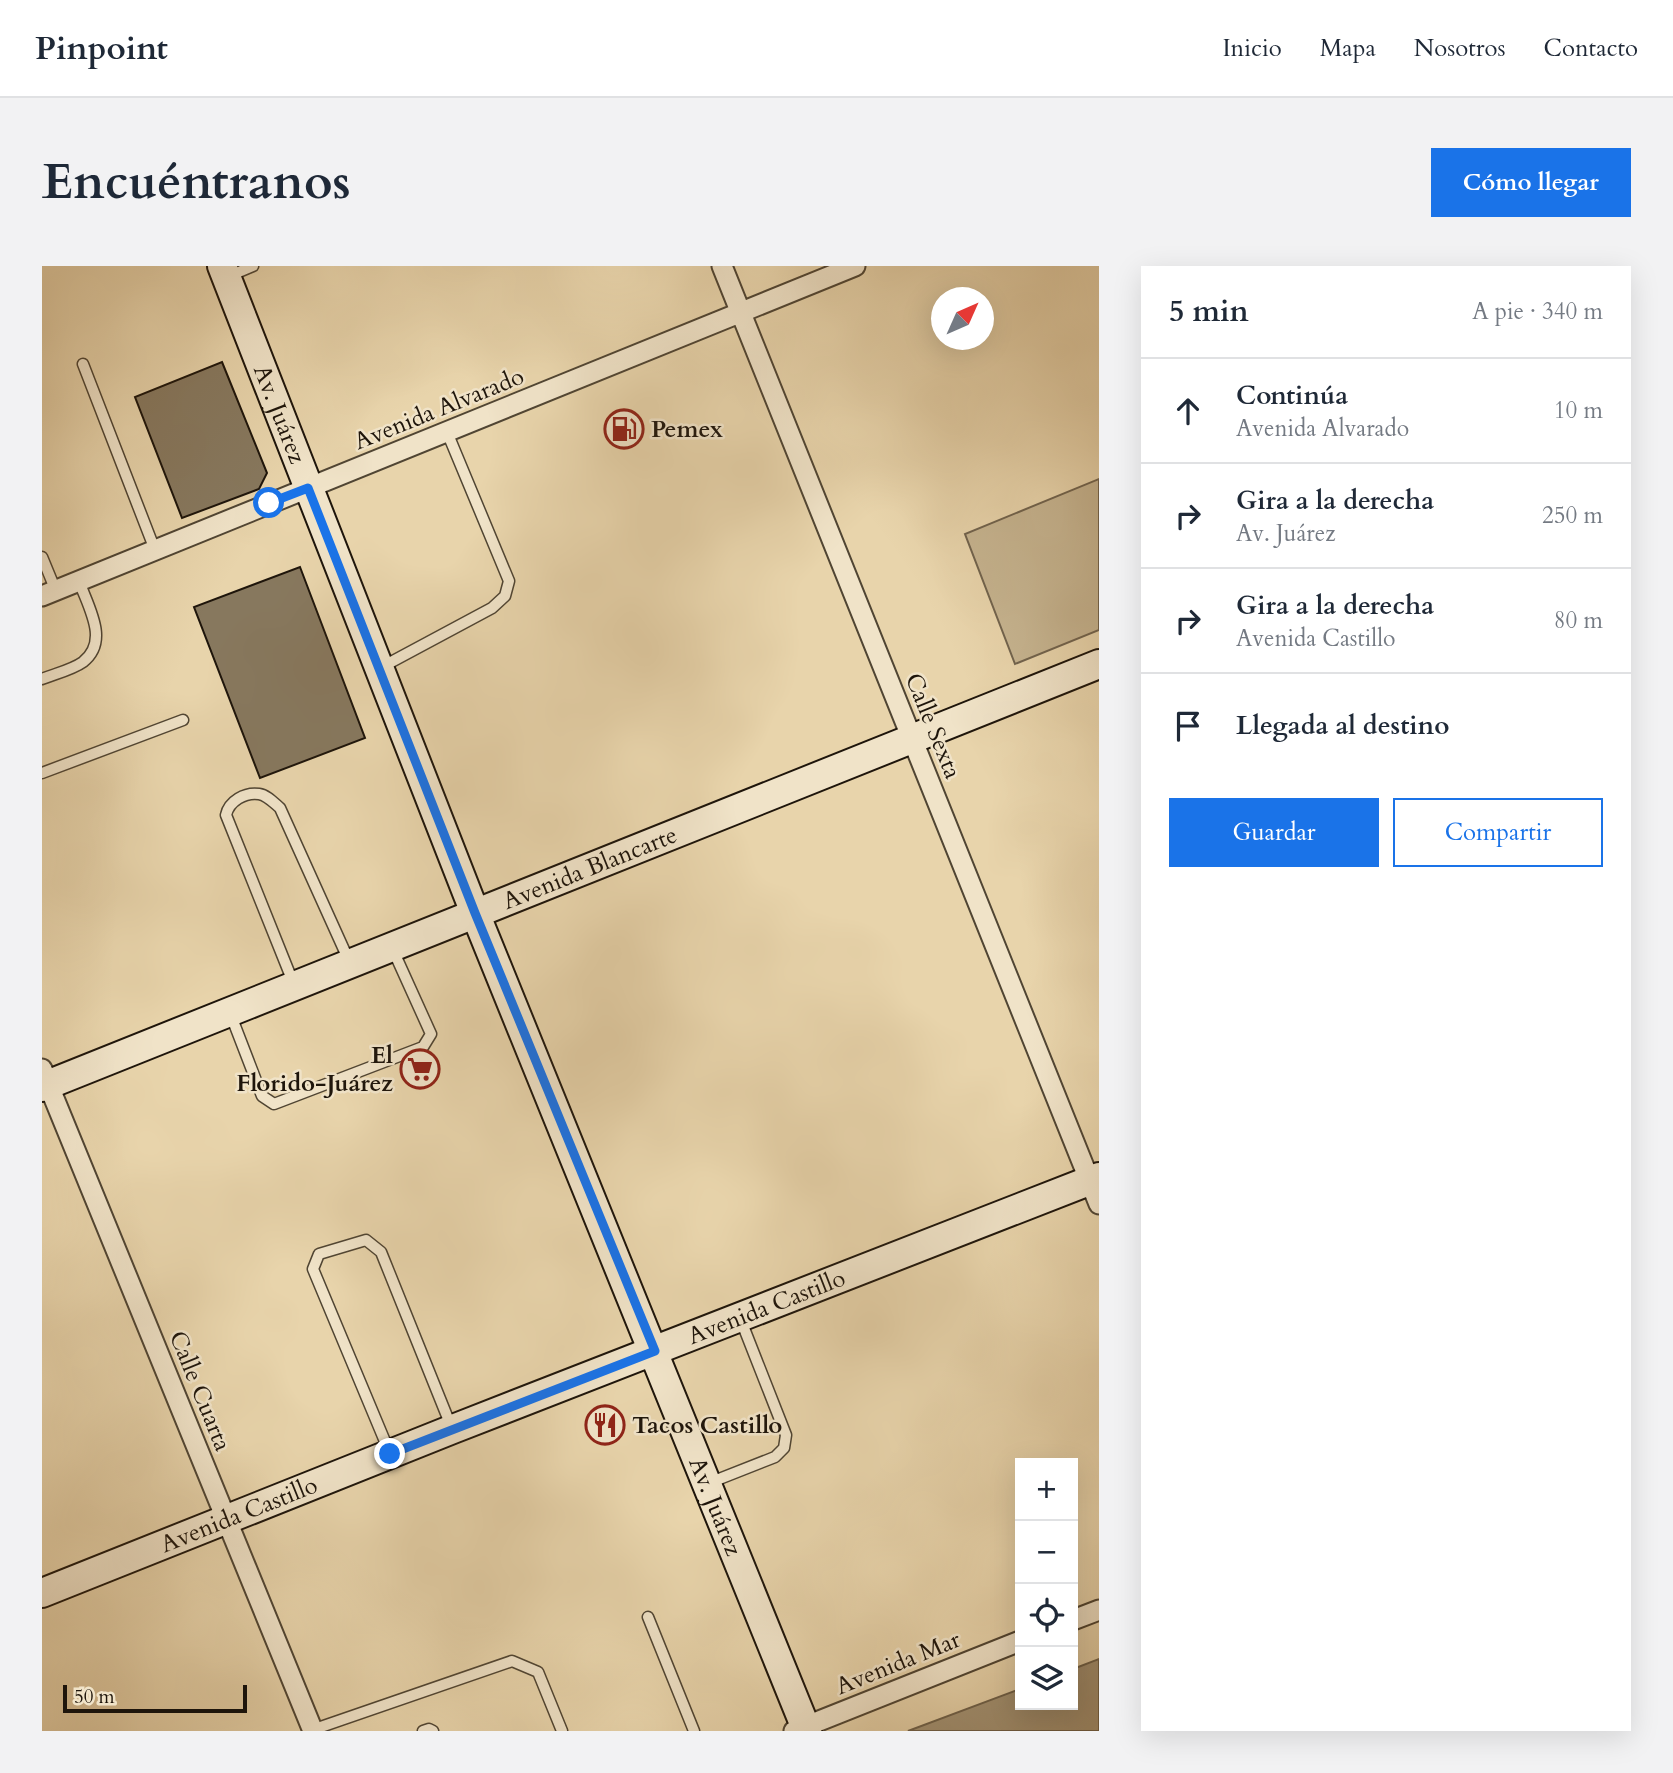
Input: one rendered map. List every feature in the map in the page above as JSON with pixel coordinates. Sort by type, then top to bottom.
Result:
[{"type":"street","name":"Calle Sexta","points":[[722,266],[1096,1187]]},
{"type":"street","name":"Avenida Alvarado","points":[[49,593],[855,266]]},
{"type":"street","name":"Av. Juárez","points":[[224,272],[475,913],[708,1483],[802,1729]]},
{"type":"street","name":"Avenida Blancarte","points":[[44,1080],[295,987],[1099,664]]},
{"type":"street","name":"Calle Cuarta","points":[[44,1080],[313,1730]]},
{"type":"street","name":"Avenida Castillo","points":[[42,1593],[740,1318],[1096,1187]]},
{"type":"street","points":[[1078,1618],[1099,1610]]},
{"type":"street","name":"Avenida Mar","points":[[802,1729],[1015,1643]]},
{"type":"lane","points":[[224,272],[253,266]]},
{"type":"lane","points":[[83,363],[155,550]]},
{"type":"lane","points":[[379,668],[492,608],[505,596],[509,581],[447,432]]},
{"type":"lane","points":[[42,557],[49,593]]},
{"type":"lane","points":[[42,679],[82,662],[94,648],[98,635],[79,581]]},
{"type":"lane","points":[[42,773],[183,720]]},
{"type":"lane","points":[[295,987],[226,815],[227,808],[233,801],[247,795],[260,794],[280,808],[350,963]]},
{"type":"lane","points":[[230,1012],[262,1096],[274,1104],[423,1047],[430,1034],[392,947]]},
{"type":"lane","points":[[390,1454],[313,1269],[319,1254],[366,1240],[381,1252],[453,1429]]},
{"type":"lane","points":[[708,1483],[775,1457],[784,1448],[786,1435],[740,1318]]},
{"type":"lane","points":[[648,1617],[694,1731]]},
{"type":"lane","points":[[313,1730],[512,1661],[538,1672],[562,1731]]},
{"type":"lane","points":[[423,1731],[433,1731]]},
{"type":"shaded area","points":[[1099,479],[1099,630],[1015,664],[965,534]]},
{"type":"shaded area","points":[[1099,1659],[1099,1731],[908,1731],[1015,1691],[1015,1710],[1078,1710],[1078,1667]]},
{"type":"building","points":[[222,362],[267,473],[259,489],[182,518],[135,397]]},
{"type":"building","points":[[300,567],[365,738],[260,778],[194,607]]},
{"type":"place","name":"Pemex","points":[[624,429]]},
{"type":"place","name":"El Florido-Juárez","points":[[420,1069]]},
{"type":"place","name":"Tacos Castillo","points":[[605,1425]]},
{"type":"route","points":[[269,503],[308,488],[475,913],[655,1351],[390,1454]]}]
